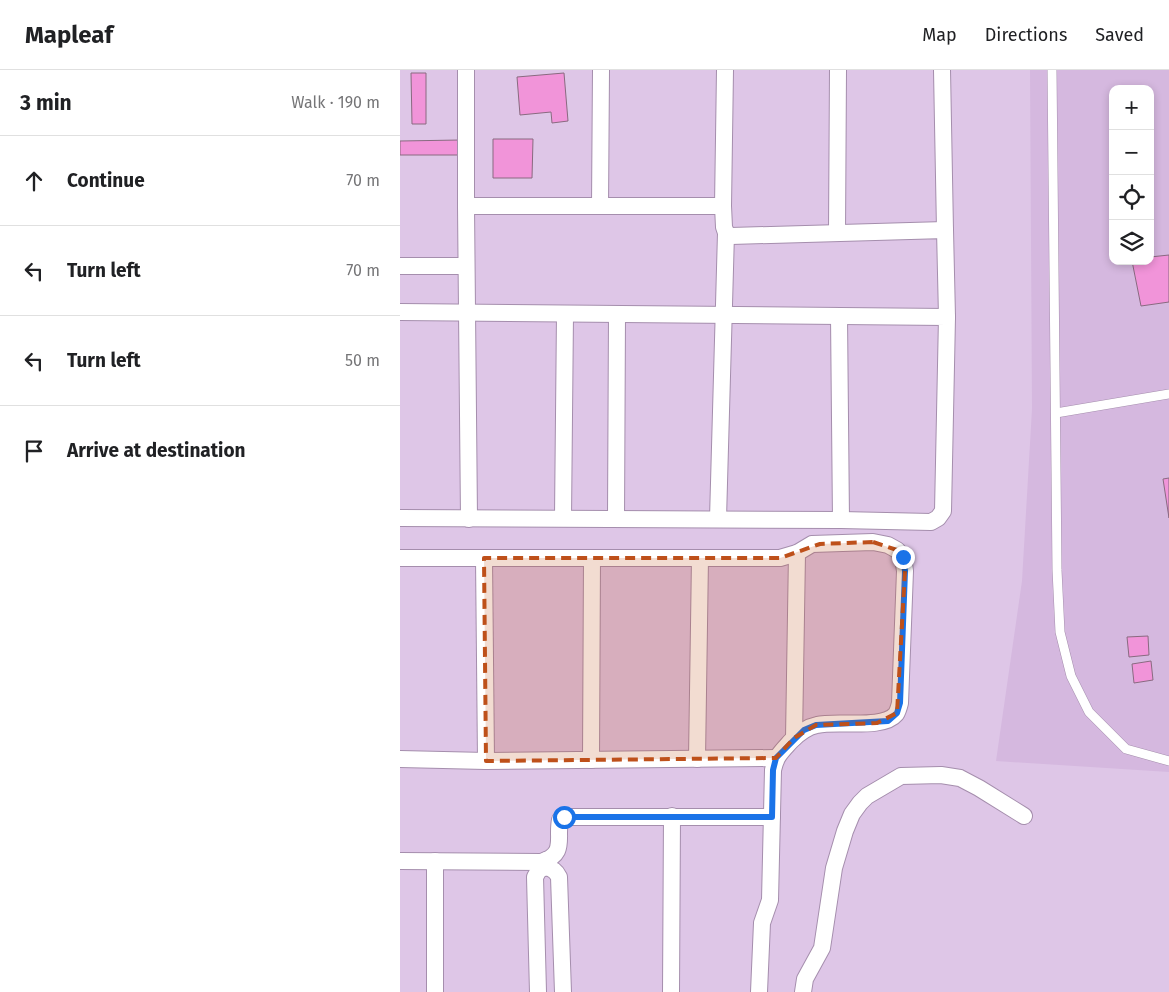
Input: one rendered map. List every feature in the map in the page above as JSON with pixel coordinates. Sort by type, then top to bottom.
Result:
[{"type":"street","points":[[466,70],[469,519]]},
{"type":"street","points":[[600,206],[601,70]]},
{"type":"street","points":[[718,519],[725,316],[726,233],[723,206],[725,70]]},
{"type":"street","points":[[837,232],[838,70]]},
{"type":"street","points":[[400,518],[931,522],[938,518],[943,511],[947,317],[942,70]]},
{"type":"street","points":[[466,206],[723,206]]},
{"type":"street","points":[[726,233],[731,236],[945,230]]},
{"type":"street","points":[[400,266],[466,266]]},
{"type":"street","points":[[400,312],[947,317]]},
{"type":"street","points":[[563,518],[566,314]]},
{"type":"street","points":[[616,519],[617,315]]},
{"type":"street","points":[[840,316],[841,520]]},
{"type":"street","points":[[400,558],[780,558],[797,554],[812,544],[873,542],[888,545],[897,550],[903,557],[905,571],[900,703],[897,713],[888,721],[816,725],[804,730],[794,738],[776,758],[773,770],[770,900],[762,923],[759,992]]},
{"type":"street","points":[[794,738],[797,554]]},
{"type":"street","points":[[484,558],[486,761]]},
{"type":"street","points":[[591,760],[592,558]]},
{"type":"street","points":[[697,759],[700,558]]},
{"type":"street","points":[[400,759],[486,761],[776,758]]},
{"type":"street","points":[[803,992],[805,979],[822,948],[834,868],[846,830],[852,814],[867,796],[901,776],[941,775],[960,778],[1024,816]]},
{"type":"street","points":[[671,992],[672,816]]},
{"type":"street","points":[[538,992],[536,877],[539,870],[555,855],[559,846],[559,823],[564,817],[772,817]]},
{"type":"street","points":[[400,861],[546,864],[556,872],[558,878],[563,992]]},
{"type":"street","points":[[435,861],[435,992]]},
{"type":"lane","points":[[1052,70],[1057,570],[1060,632],[1071,676],[1089,712],[1126,749],[1169,761]]},
{"type":"lane","points":[[1056,414],[1169,394]]},
{"type":"highlighted area","points":[[873,542],[897,550],[905,571],[897,713],[877,723],[816,725],[794,738],[776,758],[486,761],[484,558],[780,558],[820,544]]},
{"type":"shaded area","points":[[1030,70],[1169,70],[1169,772],[996,761],[1022,581],[1032,409]]},
{"type":"building","points":[[411,73],[426,73],[426,124],[412,124]]},
{"type":"building","points":[[564,73],[568,121],[552,123],[551,112],[520,115],[517,77]]},
{"type":"building","points":[[493,139],[533,139],[532,178],[493,178]]},
{"type":"building","points":[[460,140],[460,155],[400,155],[400,141]]},
{"type":"building","points":[[1169,255],[1169,302],[1141,306],[1133,265],[1154,265],[1154,257]]},
{"type":"building","points":[[1169,478],[1169,518],[1163,479]]},
{"type":"building","points":[[1148,636],[1149,655],[1129,657],[1127,637]]},
{"type":"building","points":[[1151,661],[1153,680],[1134,683],[1132,664]]},
{"type":"route","points":[[564,817],[772,817],[773,770],[776,758],[794,738],[804,730],[816,725],[888,721],[897,713],[900,703],[905,571],[903,557]]}]
